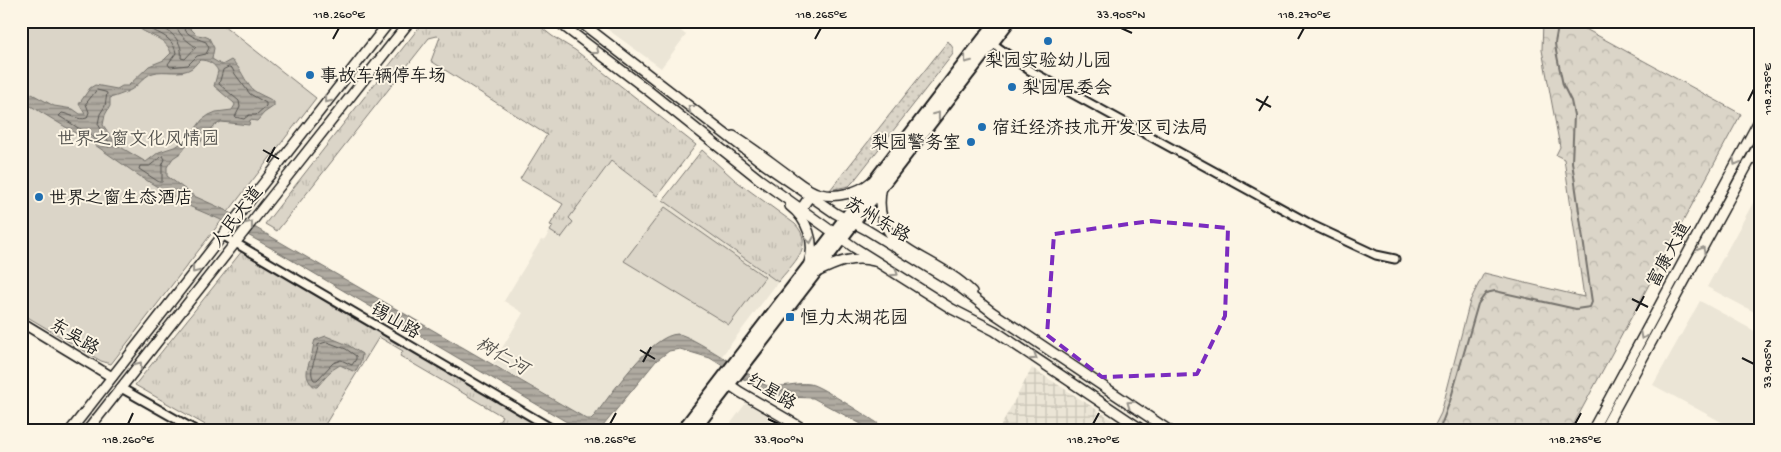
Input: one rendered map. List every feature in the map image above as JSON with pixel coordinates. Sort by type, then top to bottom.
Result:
[{"type":"highway","points":[[682,431],[725,382],[850,221],[997,21]]},
{"type":"highway","points":[[879,182],[1010,21]]},
{"type":"highway","points":[[693,431],[725,382]]},
{"type":"main road","name":"人民大道","points":[[70,431],[390,21]]},
{"type":"main road","name":"人民大道","points":[[87,431],[410,21]]},
{"type":"main road","name":"苏州东路","points":[[557,21],[703,134],[759,180],[879,263],[952,309],[995,331],[1144,431]]},
{"type":"main road","name":"苏州东路","points":[[579,21],[712,125],[810,196],[957,285],[992,312],[1170,431]]},
{"type":"main road","points":[[373,43],[384,53]]},
{"type":"main road","name":"富康大道","points":[[1592,431],[1760,120]]},
{"type":"main road","points":[[712,125],[749,145],[811,191],[830,195],[854,192],[879,182],[880,212],[888,232],[898,242],[952,275],[992,312]]},
{"type":"main road","points":[[703,134],[737,166],[800,214],[806,223],[811,244],[811,270],[851,258],[867,259],[879,263]]},
{"type":"main road","name":"富康大道","points":[[1603,431],[1760,142]]},
{"type":"main road","points":[[266,180],[278,189]]},
{"type":"main road","points":[[801,209],[810,196]]},
{"type":"main road","points":[[1682,262],[1693,267]]},
{"type":"main road","points":[[1656,311],[1666,316]]},
{"type":"main road","name":"东吴路","points":[[21,322],[110,379]]},
{"type":"main road","name":"东吴路","points":[[21,328],[110,379]]},
{"type":"main road","name":"红星路","points":[[725,382],[807,431]]},
{"type":"street","points":[[992,44],[1029,70],[1314,226],[1376,255],[1395,259]]},
{"type":"street","name":"锡山路","points":[[222,235],[563,431]]},
{"type":"street","name":"锡山路","points":[[236,242],[556,431]]},
{"type":"street","points":[[121,388],[197,431]]},
{"type":"highlighted area","points":[[1151,221],[1228,228],[1225,316],[1197,374],[1102,377],[1047,335],[1054,234]]},
{"type":"shaded area","points":[[596,21],[668,21],[686,35],[661,68]]},
{"type":"shaded area","points":[[611,161],[778,282],[721,357],[680,334],[591,419],[587,419],[493,363],[523,313],[504,301],[541,240],[544,241],[550,231],[560,238],[573,222],[569,218]]},
{"type":"shaded area","points":[[1760,190],[1760,315],[1707,287]]},
{"type":"shaded area","points":[[1700,301],[1760,334],[1760,431],[1738,431],[1653,385]]},
{"type":"shaded area","points":[[1032,368],[1130,431],[998,431]]},
{"type":"shaded area","points":[[746,403],[793,431],[725,431]]},
{"type":"green space","name":"世界之窗文化风情园","points":[[21,21],[218,21],[316,98],[111,364],[101,361],[21,313]]},
{"type":"green space","points":[[424,21],[533,21],[552,36],[575,50],[696,145],[657,196],[611,161],[569,218],[573,222],[561,238],[550,231],[553,226],[550,225],[563,204],[520,179],[547,135],[431,61],[440,37],[437,36],[429,38],[277,231],[265,224]]},
{"type":"green space","points":[[1543,21],[1571,21],[1741,114],[1570,431],[1432,431],[1441,413],[1470,301],[1484,273],[1584,297],[1564,159],[1556,155],[1560,147],[1542,50]]},
{"type":"green space","points":[[948,41],[953,48],[953,54],[853,182],[849,186],[830,190]]},
{"type":"green space","points":[[702,150],[735,180],[795,224],[801,232],[803,247],[800,254],[778,282],[663,200]]},
{"type":"green space","points":[[665,207],[765,277],[729,325],[624,261]]},
{"type":"green space","points":[[242,251],[247,252],[549,431],[522,431],[513,427],[498,431],[494,429],[502,416],[400,356],[403,351],[379,337],[321,431],[216,431],[135,385]]},
{"type":"water","points":[[133,21],[183,21],[197,35],[209,38],[214,48],[212,59],[222,65],[231,60],[253,90],[274,102],[274,106],[257,121],[250,120],[249,125],[221,122],[214,126],[199,144],[187,145],[182,152],[173,158],[167,167],[167,176],[194,196],[223,209],[587,419],[591,419],[595,415],[644,354],[667,337],[678,334],[707,348],[767,386],[810,384],[816,386],[890,431],[874,431],[813,398],[786,397],[761,390],[710,358],[680,349],[669,351],[656,361],[599,431],[582,431],[271,248],[219,219],[191,207],[21,100],[21,88],[54,106],[73,109],[80,114],[85,114],[79,104],[90,88],[95,85],[117,89],[122,86],[128,86],[149,66],[164,60],[171,53],[164,42],[137,26]],"holes":[[[200,60],[211,63],[217,69],[214,86],[234,103],[235,105],[232,110],[209,115],[202,120],[190,136],[177,146],[159,152],[146,162],[117,145],[103,125],[105,115],[110,106],[110,98],[132,89],[150,74],[157,72],[183,72],[193,67]]]},
{"type":"water","points":[[326,336],[348,345],[362,354],[361,361],[355,372],[340,365],[332,370],[315,387],[307,377],[307,369],[315,340]]},
{"type":"waterway","points":[[1439,431],[1450,401],[1478,304],[1486,293],[1495,291],[1576,309],[1590,307],[1592,302],[1572,162],[1574,115],[1571,101],[1563,85],[1555,43],[1559,21]]},
{"type":"place","name":"梨园实验幼儿园","points":[[1048,41]]},
{"type":"place","name":"事故车辆停车场","points":[[310,75]]},
{"type":"place","name":"梨园居委会","points":[[1012,87]]},
{"type":"place","name":"宿迁经济技术开发区司法局","points":[[982,127]]},
{"type":"place","name":"梨园警务室","points":[[971,142]]},
{"type":"place","name":"世界之窗生态酒店","points":[[39,197]]},
{"type":"place","name":"恒力太湖花园","points":[[790,317]]},
{"type":"water label","name":"树仁河","points":[[503,355]]}]
